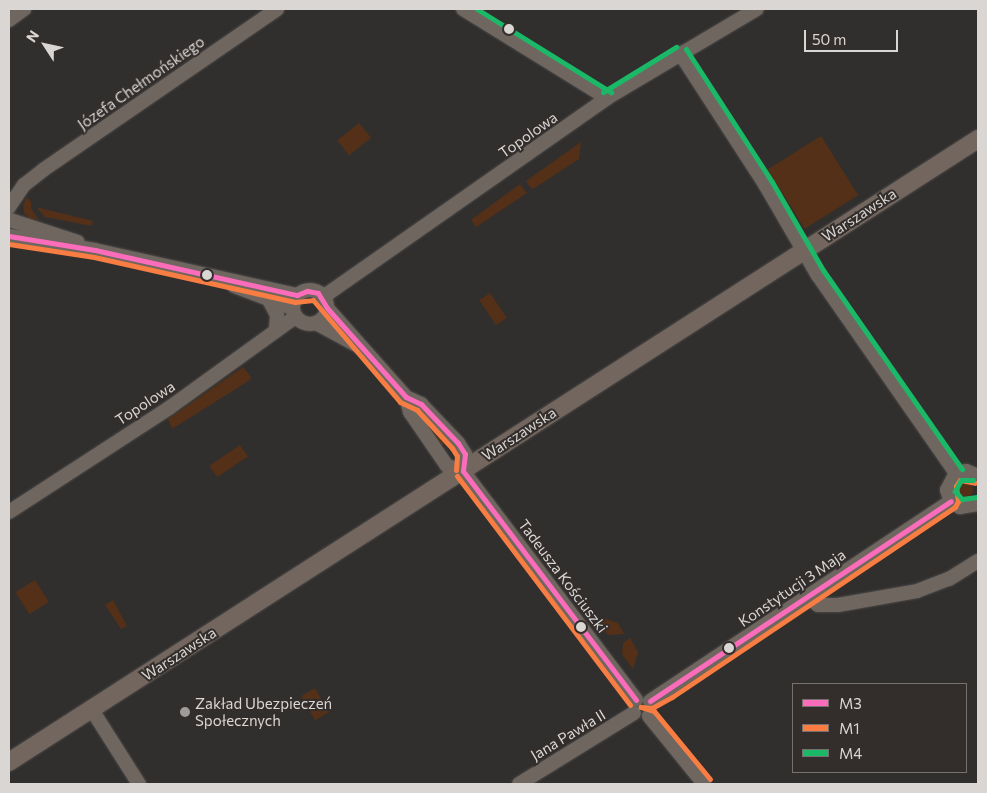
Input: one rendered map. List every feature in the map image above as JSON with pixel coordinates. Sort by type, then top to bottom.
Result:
[{"type":"main road","name":"Warszawska","points":[[9,762],[978,139]]},
{"type":"street","points":[[9,20],[24,9]]},
{"type":"street","name":"Józefa Chełmońskiego","points":[[9,192],[24,185],[276,9]]},
{"type":"street","points":[[463,9],[607,98]]},
{"type":"street","name":"Topolowa","points":[[325,302],[607,98],[757,9]]},
{"type":"street","points":[[680,53],[766,186],[803,251],[956,473]]},
{"type":"street","name":"Józefa Chełmońskiego","points":[[9,218],[24,185]]},
{"type":"street","points":[[9,218],[95,250]]},
{"type":"street","points":[[9,236],[95,250],[214,279],[262,285],[295,307],[304,324],[316,323],[324,317],[325,302]]},
{"type":"street","points":[[214,279],[269,300],[295,307]]},
{"type":"street","points":[[295,307],[312,291],[325,302],[351,332],[360,347],[406,397],[421,404],[458,443],[464,454],[463,471],[446,466],[410,412],[406,397]]},
{"type":"street","points":[[269,300],[277,315],[276,331]]},
{"type":"street","name":"Topolowa","points":[[9,512],[169,408],[276,331],[295,307]]},
{"type":"street","points":[[316,323],[360,347]]},
{"type":"street","name":"Tadeusza Kościuszki","points":[[463,471],[640,705]]},
{"type":"street","points":[[978,476],[966,471],[956,473],[948,484],[951,501],[960,508],[978,505]]},
{"type":"street","name":"Konstytucji 3 Maja","points":[[640,705],[809,597],[951,501]]},
{"type":"street","points":[[809,597],[818,605],[838,605],[917,591],[949,579],[978,561]]},
{"type":"street","points":[[640,705],[652,711],[649,716],[704,784]]},
{"type":"street","name":"Jana Pawła II","points":[[520,784],[640,705]]},
{"type":"street","points":[[92,710],[139,784]]},
{"type":"shaded area","points":[[359,123],[371,138],[349,155],[337,141]]},
{"type":"shaded area","points":[[821,136],[858,195],[805,229],[768,169]]},
{"type":"shaded area","points":[[581,142],[579,159],[533,189],[530,187],[526,181]]},
{"type":"shaded area","points":[[520,184],[527,193],[476,227],[471,220]]},
{"type":"shaded area","points":[[27,197],[31,202],[31,208],[39,220],[28,218],[24,212],[23,205]]},
{"type":"shaded area","points":[[36,207],[93,221],[92,226],[45,217]]},
{"type":"shaded area","points":[[490,293],[507,318],[496,325],[479,300]]},
{"type":"shaded area","points":[[243,367],[251,377],[250,380],[172,429],[168,419]]},
{"type":"shaded area","points":[[415,407],[447,442],[442,446]]},
{"type":"shaded area","points":[[240,445],[248,457],[217,477],[209,466]]},
{"type":"shaded area","points":[[963,483],[969,483],[973,490],[969,497],[963,497],[959,493],[959,487]]},
{"type":"shaded area","points":[[35,580],[49,602],[29,614],[15,592]]},
{"type":"shaded area","points":[[113,600],[127,626],[121,629],[105,605]]},
{"type":"shaded area","points":[[603,618],[618,623],[624,634],[608,635],[595,619]]},
{"type":"shaded area","points":[[630,638],[638,652],[633,669],[622,654],[623,643]]},
{"type":"shaded area","points":[[315,688],[329,712],[315,720],[301,696]]},
{"type":"transit line","name":"M4","points":[[477,9],[611,92]]},
{"type":"transit line","name":"M4","points":[[603,92],[676,47]]},
{"type":"transit line","name":"M4","points":[[686,49],[772,182],[823,270],[962,469]]},
{"type":"transit line","name":"M3","points":[[9,236],[95,250],[297,295],[307,291],[318,293],[327,308],[406,397],[421,404],[458,443],[465,454],[463,471]]},
{"type":"transit line","name":"M1","points":[[9,244],[94,257],[295,302],[313,300],[400,402],[417,410],[452,448],[457,456],[456,470]]},
{"type":"transit line","name":"M3","points":[[463,471],[636,700]]},
{"type":"transit line","name":"M1","points":[[457,476],[630,705]]},
{"type":"transit line","name":"M1","points":[[710,779],[654,711],[641,707],[652,708],[672,697],[955,507],[958,501],[956,486],[960,480],[975,483]]},
{"type":"transit line","name":"M4","points":[[973,480],[961,480],[955,491],[962,499],[977,497]]},
{"type":"transit line","name":"M3","points":[[650,701],[951,501]]},
{"type":"place","name":"Zakład Ubezpieczeń Społecznych","points":[[185,712]]}]
